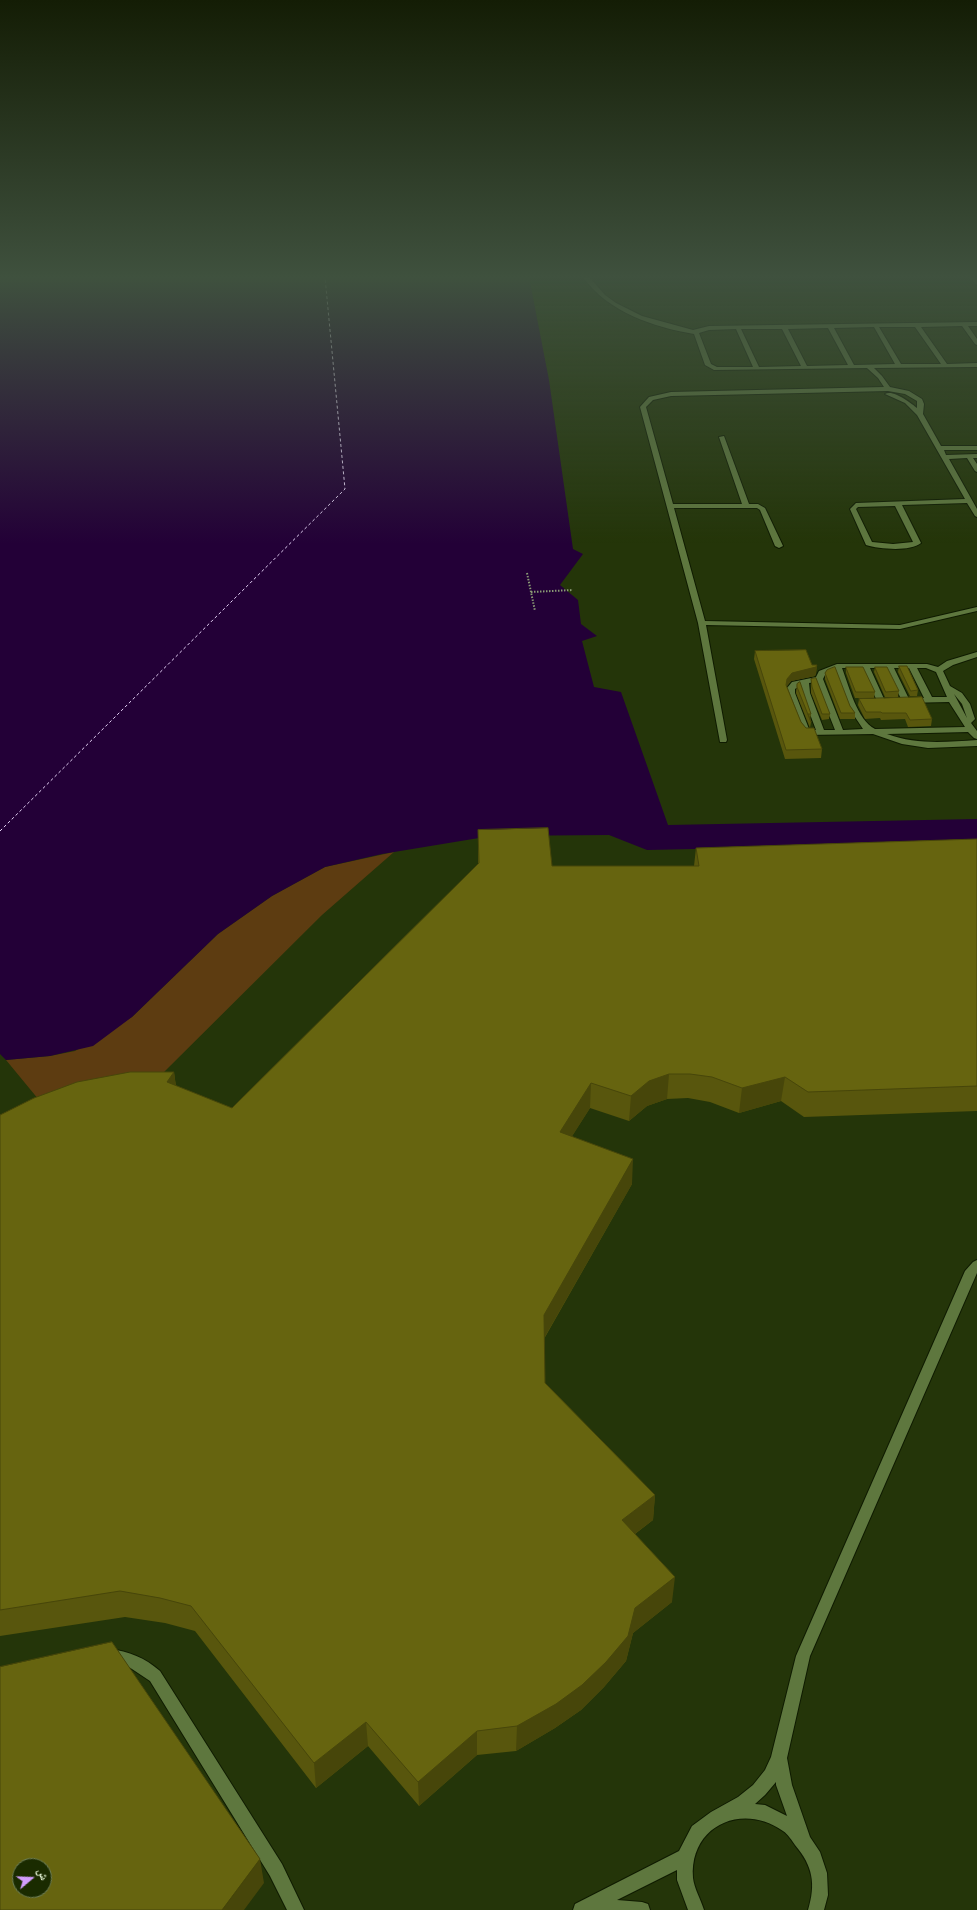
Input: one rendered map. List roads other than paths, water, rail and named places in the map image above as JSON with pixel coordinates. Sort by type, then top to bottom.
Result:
[{"type":"lane","points":[[710,366],[720,369],[895,366]]},
{"type":"lane","points":[[869,367],[880,377],[888,389]]},
{"type":"lane","points":[[723,740],[702,623],[643,407],[645,402],[650,398],[671,394],[888,389],[906,392],[918,398],[921,403],[920,414]]},
{"type":"lane","points":[[858,390],[898,397],[907,402],[920,414],[977,515]]},
{"type":"lane","points":[[722,437],[746,505]]},
{"type":"lane","points":[[938,448],[977,448]]},
{"type":"lane","points":[[969,456],[977,470]]},
{"type":"lane","points":[[943,457],[977,456]]},
{"type":"lane","points":[[897,503],[917,543],[909,546],[878,546],[869,543],[853,507],[860,504],[897,503],[969,502]]},
{"type":"lane","points":[[670,506],[746,505],[761,507],[779,546]]},
{"type":"lane","points":[[702,623],[900,627],[919,624],[977,609]]},
{"type":"lane","points":[[939,670],[950,663],[977,654]]},
{"type":"lane","points":[[837,666],[856,702],[861,722],[873,731],[895,741],[912,745],[977,743]]},
{"type":"lane","points":[[840,733],[819,679],[822,673],[837,666],[927,666],[939,670],[951,699],[968,726],[977,736]]},
{"type":"lane","points":[[864,666],[884,701],[951,699]]},
{"type":"lane","points":[[889,666],[906,701]]},
{"type":"lane","points":[[912,666],[929,700]]},
{"type":"lane","points":[[819,679],[795,684],[791,688],[791,693],[805,730],[808,733],[840,733],[954,728],[968,726]]},
{"type":"lane","points":[[805,682],[806,694],[821,733]]},
{"type":"lane","points":[[946,687],[952,688],[959,693],[970,713],[971,719],[968,726]]},
{"type":"lane","points":[[696,1910],[689,1898],[684,1877],[685,1857],[693,1837],[708,1821],[744,1803],[759,1790],[771,1775],[779,1758],[803,1656],[971,1271],[977,1265]]},
{"type":"lane","points":[[97,1657],[119,1656],[133,1660],[145,1667],[155,1676],[276,1870],[296,1910]]},
{"type":"lane","points":[[779,1758],[784,1785],[804,1840],[815,1858],[821,1879],[820,1907]]},
{"type":"lane","points":[[726,1812],[747,1809],[768,1814],[787,1824],[804,1840]]},
{"type":"lane","points":[[581,1910],[685,1857]]},
{"type":"lane","points":[[589,1910],[604,1908],[642,1910]]}]
